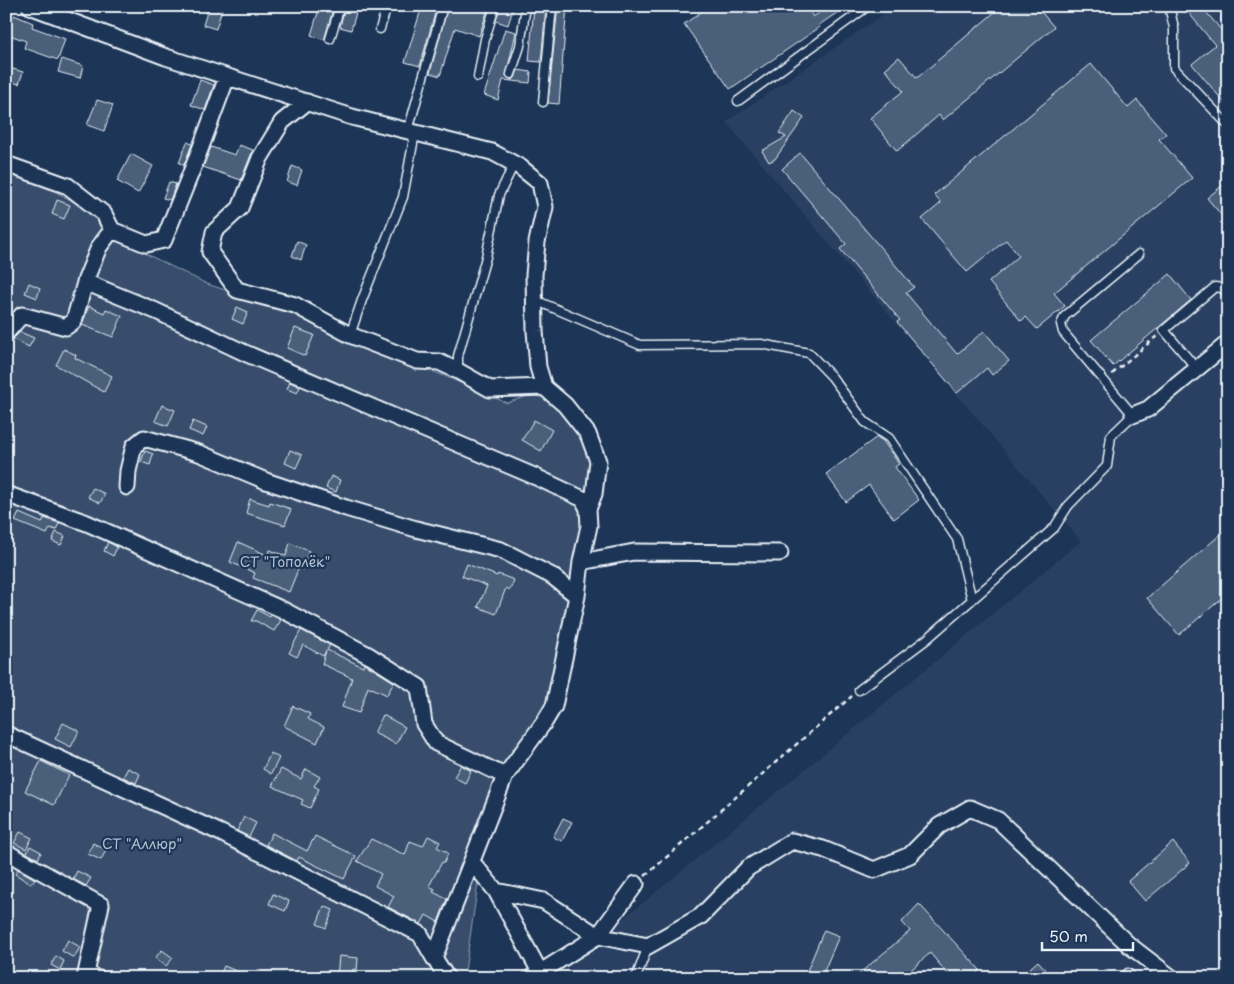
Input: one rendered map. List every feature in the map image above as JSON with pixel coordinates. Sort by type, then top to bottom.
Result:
[{"type":"street","points":[[30,6],[166,57],[352,117],[492,152],[514,164],[540,183],[545,207],[537,242],[534,275],[538,367],[544,388],[565,405],[588,434],[598,461],[594,494],[588,509]]},
{"type":"street","points":[[6,164],[68,186],[104,214],[112,230],[146,244],[164,240],[227,76]]},
{"type":"street","points":[[307,102],[282,122],[260,158],[240,208],[214,232],[210,252],[237,290],[295,305],[350,335],[417,361],[439,362],[490,389],[544,388]]},
{"type":"street","points":[[6,333],[22,315],[66,328],[74,320],[85,282],[99,247],[112,230]]},
{"type":"street","points":[[85,282],[156,311],[245,353],[536,477],[583,499],[588,509],[589,526],[581,562],[577,596],[554,706],[505,776],[434,958]]},
{"type":"street","points":[[1133,415],[1148,409],[1228,343]]},
{"type":"street","points":[[127,487],[128,471],[134,446],[144,438],[199,453],[266,481],[346,508],[416,529],[501,550],[552,576],[577,596]]},
{"type":"street","points":[[6,494],[87,523],[207,576],[283,610],[370,656],[419,687],[424,724],[436,744],[505,776]]},
{"type":"street","points":[[581,562],[634,552],[780,553]]},
{"type":"street","points":[[6,734],[220,833],[420,934],[447,978]]},
{"type":"street","points":[[496,891],[544,901],[598,936],[648,946],[701,916],[748,868],[792,841],[823,849],[874,870],[910,855],[939,826],[970,808],[998,820],[1129,945],[1172,978]]},
{"type":"street","points":[[6,852],[101,905],[86,974]]},
{"type":"street","points":[[472,862],[496,891],[536,975],[598,936],[636,884]]},
{"type":"lane","points":[[330,39],[340,6]]},
{"type":"lane","points":[[380,30],[387,6]]},
{"type":"lane","points":[[350,335],[402,196],[412,132],[443,6]]},
{"type":"lane","points":[[478,77],[485,39],[495,6]]},
{"type":"lane","points":[[511,74],[520,46],[526,6]]},
{"type":"lane","points":[[543,102],[552,6]]},
{"type":"lane","points":[[738,101],[868,6]]},
{"type":"lane","points":[[1169,6],[1174,28],[1174,68],[1228,125]]},
{"type":"lane","points":[[458,371],[458,356],[486,257],[499,195],[514,164]]},
{"type":"lane","points":[[859,690],[927,639],[1054,528],[1068,506],[1107,466],[1111,436],[1133,415],[1063,332],[1061,324],[1065,316],[1139,254]]},
{"type":"lane","points":[[1197,369],[1164,330],[1215,287],[1222,288],[1228,295]]},
{"type":"lane","points":[[535,300],[640,345],[761,344],[809,353],[832,377],[864,422],[889,438],[957,540],[972,600]]},
{"type":"lane","points":[[636,978],[648,946]]},
{"type":"lane","points":[[1122,978],[1128,973],[1132,978]]},
{"type":"lane","points":[[86,974],[106,978]]},
{"type":"path","points":[[1104,381],[1164,330]]},
{"type":"path","points":[[636,884],[859,690]]},
{"type":"shaded area","points":[[896,6],[1228,6],[1228,978],[552,978],[1081,541],[726,122]]},
{"type":"green space","points":[[6,171],[64,196],[90,213],[110,236],[207,284],[295,313],[354,340],[507,403],[530,395],[546,398],[578,429],[591,459],[584,531],[545,716],[505,765],[482,856],[464,978],[6,978]]},
{"type":"building","points":[[209,6],[223,6],[216,29],[203,25]]},
{"type":"building","points":[[320,6],[334,6],[324,40],[311,35]]},
{"type":"building","points":[[345,6],[358,6],[351,30],[340,27]]},
{"type":"building","points":[[422,6],[437,6],[420,66],[405,62]]},
{"type":"building","points":[[448,6],[489,6],[479,36],[455,28],[440,76],[430,73]]},
{"type":"building","points":[[500,6],[514,6],[508,25],[496,21]]},
{"type":"building","points":[[534,6],[546,6],[541,62],[529,61]]},
{"type":"building","points":[[558,6],[567,6],[559,104],[548,103]]},
{"type":"building","points":[[710,6],[806,6],[813,17],[830,6],[847,6],[819,25],[820,27],[730,89],[684,24]]},
{"type":"building","points":[[1002,6],[1036,6],[1054,27],[943,120],[939,115],[897,151],[870,118],[903,91],[885,69],[899,57],[917,78]]},
{"type":"building","points":[[1183,6],[1201,6],[1228,38],[1228,107],[1192,64],[1215,45]]},
{"type":"building","points":[[14,15],[33,23],[32,27],[65,39],[58,60],[24,48],[26,41],[7,34]]},
{"type":"building","points":[[505,29],[516,32],[506,76],[512,80],[515,78],[518,70],[531,72],[530,83],[503,80],[498,100],[484,95]]},
{"type":"building","points":[[62,59],[83,66],[80,78],[58,72]]},
{"type":"building","points":[[1091,64],[1128,108],[1137,100],[1166,134],[1159,139],[1192,178],[1054,293],[1065,306],[1037,329],[1026,317],[1021,321],[989,282],[1019,256],[1006,240],[967,272],[922,219],[941,203],[934,195]]},
{"type":"building","points":[[6,67],[23,72],[19,84],[6,80]]},
{"type":"building","points":[[200,80],[214,85],[205,110],[191,105]]},
{"type":"building","points":[[97,100],[113,105],[104,131],[87,125]]},
{"type":"building","points":[[794,111],[804,118],[775,159],[769,162],[762,151],[786,137],[779,133]]},
{"type":"building","points":[[187,142],[192,144],[184,165],[179,163]]},
{"type":"building","points":[[239,145],[253,150],[241,180],[203,167],[211,147],[235,155]]},
{"type":"building","points":[[800,153],[914,287],[906,293],[957,354],[984,331],[1009,361],[992,375],[987,368],[957,393],[897,322],[900,320],[840,249],[846,244],[782,169]]},
{"type":"building","points":[[131,154],[153,166],[138,193],[117,181]]},
{"type":"building","points":[[292,166],[302,170],[297,185],[287,182]]},
{"type":"building","points":[[1228,181],[1228,223],[1207,198]]},
{"type":"building","points":[[169,182],[176,184],[170,200],[163,198]]},
{"type":"building","points":[[57,200],[70,205],[64,219],[52,214]]},
{"type":"building","points":[[297,241],[306,245],[301,260],[292,256]]},
{"type":"building","points":[[1170,274],[1191,300],[1113,366],[1091,340]]},
{"type":"building","points":[[29,283],[40,288],[37,298],[25,293]]},
{"type":"building","points":[[89,306],[104,313],[106,309],[122,316],[113,337],[82,325]]},
{"type":"building","points":[[237,307],[248,312],[243,324],[232,319]]},
{"type":"building","points":[[295,328],[314,335],[305,356],[287,348]]},
{"type":"building","points":[[20,332],[34,338],[29,347],[13,339]]},
{"type":"building","points":[[64,349],[76,355],[75,358],[112,376],[104,392],[56,365]]},
{"type":"building","points":[[290,382],[300,387],[297,393],[287,389]]},
{"type":"building","points":[[162,405],[175,410],[168,426],[155,421]]},
{"type":"building","points":[[534,420],[552,430],[541,451],[522,440]]},
{"type":"building","points":[[193,421],[207,427],[203,436],[189,430]]},
{"type":"building","points":[[877,437],[883,441],[899,464],[895,467],[919,500],[894,519],[869,485],[846,502],[826,474]]},
{"type":"building","points":[[290,450],[302,455],[296,468],[285,463]]},
{"type":"building","points":[[145,451],[153,454],[150,465],[141,462]]},
{"type":"building","points":[[331,476],[340,480],[336,492],[326,488]]},
{"type":"building","points":[[93,488],[105,494],[100,503],[88,497]]},
{"type":"building","points":[[250,499],[269,505],[270,502],[291,509],[285,525],[246,513]]},
{"type":"building","points":[[19,513],[42,523],[44,518],[59,523],[56,530],[50,528],[47,534],[15,521]]},
{"type":"building","points":[[1228,528],[1228,593],[1179,635],[1147,598]]},
{"type":"building","points":[[56,532],[65,536],[61,545],[52,541]]},
{"type":"building","points":[[108,542],[117,547],[113,556],[104,551]]},
{"type":"building","points":[[238,542],[267,555],[270,550],[286,556],[290,543],[309,551],[304,563],[301,562],[289,592],[253,578],[255,573],[230,562]]},
{"type":"building","points":[[467,564],[497,576],[498,574],[514,580],[510,590],[506,588],[496,614],[478,607],[487,586],[462,576]]},
{"type":"building","points":[[257,610],[281,620],[274,631],[256,621],[251,621]]},
{"type":"building","points":[[301,630],[330,645],[327,650],[363,667],[365,664],[394,682],[387,695],[368,687],[359,713],[342,707],[352,678],[322,664],[326,651],[323,656],[303,645],[297,657],[289,653]]},
{"type":"building","points":[[293,706],[310,714],[308,719],[324,727],[317,743],[284,726]]},
{"type":"building","points":[[383,715],[405,727],[396,744],[374,733]]},
{"type":"building","points":[[63,723],[79,731],[71,747],[55,739]]},
{"type":"building","points":[[271,753],[279,758],[271,774],[263,769]]},
{"type":"building","points":[[41,761],[69,775],[54,805],[25,791]]},
{"type":"building","points":[[461,765],[471,771],[465,783],[454,777]]},
{"type":"building","points":[[128,768],[140,774],[136,783],[123,777]]},
{"type":"building","points":[[281,769],[301,779],[306,769],[320,777],[314,786],[319,789],[310,808],[301,804],[303,800],[272,786]]},
{"type":"building","points":[[244,817],[256,823],[249,837],[237,831]]},
{"type":"building","points":[[563,818],[572,822],[562,841],[553,837]]},
{"type":"building","points":[[20,832],[32,838],[26,849],[14,843]]},
{"type":"building","points":[[272,833],[307,851],[315,836],[356,856],[344,879],[299,857],[297,861],[266,845]]},
{"type":"building","points":[[428,836],[440,842],[437,847],[448,853],[444,863],[442,862],[429,886],[435,889],[433,892],[447,899],[438,922],[426,915],[421,924],[388,907],[394,896],[375,886],[381,874],[357,861],[371,839],[405,855],[410,841],[423,846]]},
{"type":"building","points":[[1173,842],[1190,863],[1145,901],[1128,881]]},
{"type":"building","points":[[93,843],[106,850],[101,860],[88,854]]},
{"type":"building","points":[[30,846],[41,852],[38,859],[27,853]]},
{"type":"building","points":[[18,869],[35,879],[31,884],[15,874]]},
{"type":"building","points":[[77,871],[91,878],[86,886],[73,879]]},
{"type":"building","points":[[273,894],[289,901],[285,911],[269,904]]},
{"type":"building","points":[[919,904],[980,970],[972,978],[951,978],[930,953],[902,978],[854,978],[910,931],[902,922]]},
{"type":"building","points":[[324,906],[333,910],[326,928],[317,924]]},
{"type":"building","points":[[824,930],[839,936],[821,978],[804,978]]},
{"type":"building","points":[[68,940],[80,947],[74,958],[62,951]]},
{"type":"building","points":[[162,950],[173,958],[166,966],[155,958]]},
{"type":"building","points":[[56,956],[64,961],[60,970],[51,965]]},
{"type":"building","points":[[339,956],[358,958],[357,970],[353,969],[351,978],[337,978]]},
{"type":"building","points":[[1038,961],[1053,978],[1019,978]]},
{"type":"building","points":[[224,966],[251,977],[251,978],[219,978]]},
{"type":"park label","name":"СТ \"Тополёк\"","points":[[285,562]]},
{"type":"park label","name":"СТ \"Аллюр\"","points":[[142,844]]}]
